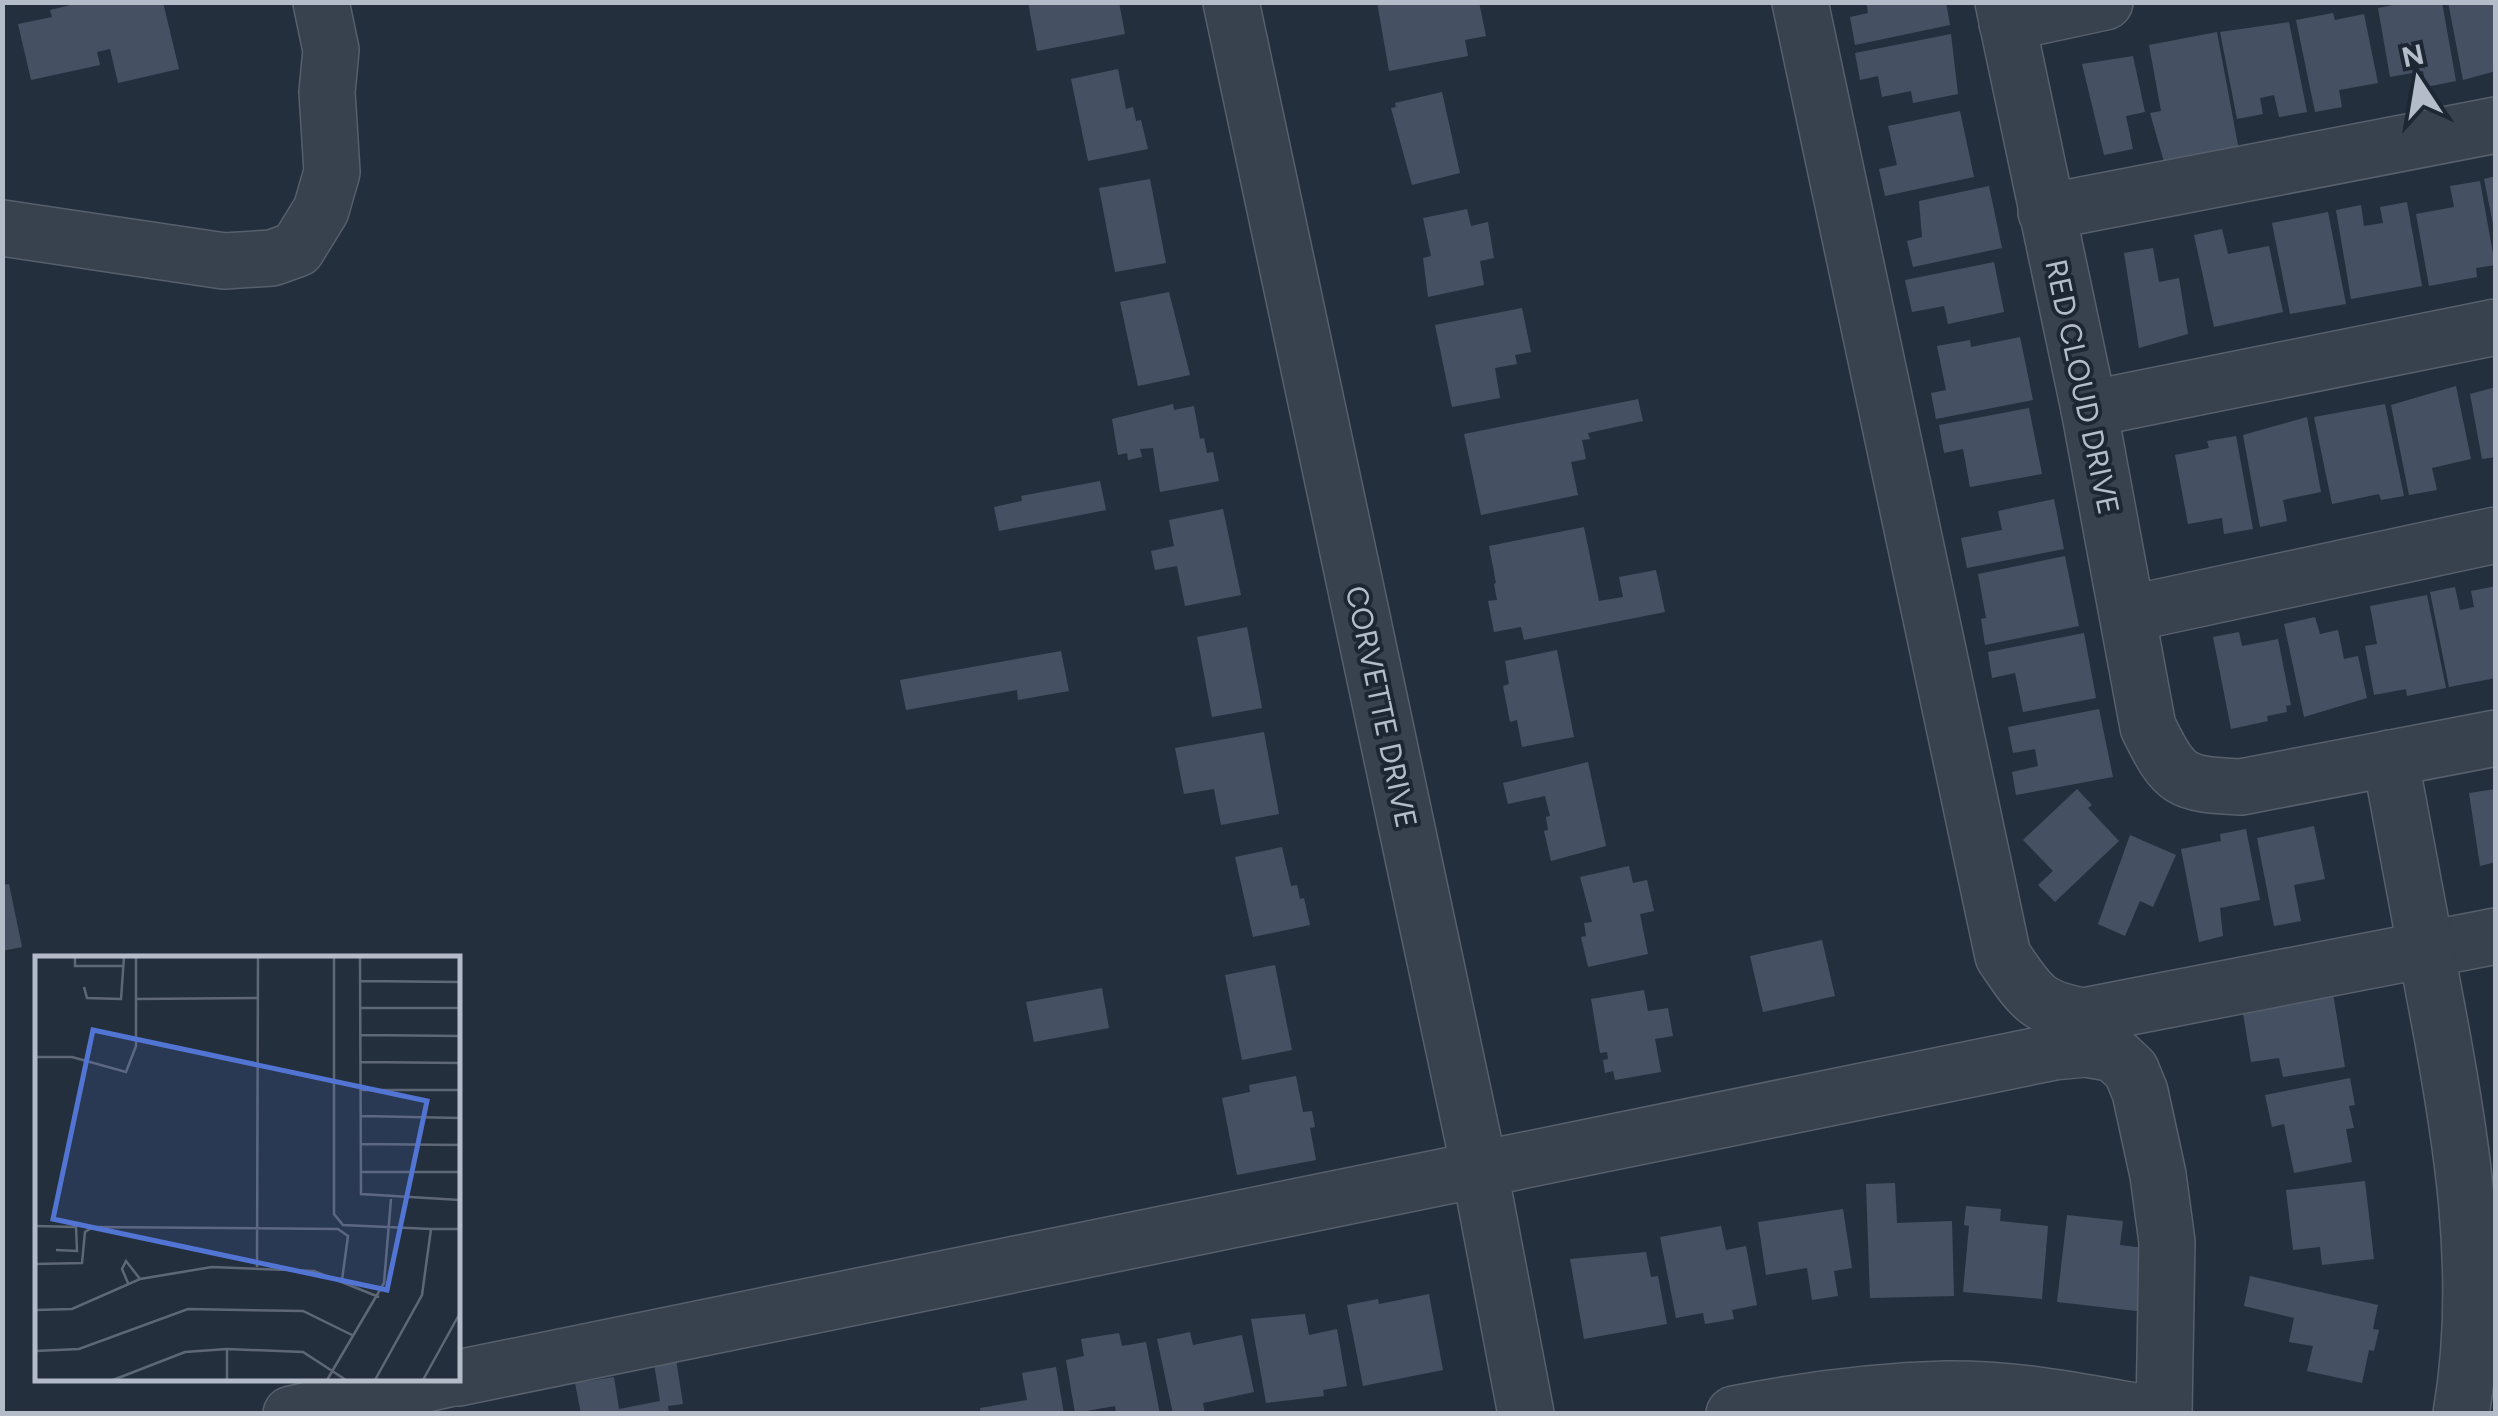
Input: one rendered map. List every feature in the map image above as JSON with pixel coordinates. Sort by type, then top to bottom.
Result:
[{"type":"street","name":"CORVETTE DRIVE","points":[[1231,2],[1479,1167],[1526,1414]]},
{"type":"street","points":[[1800,2],[2003,956],[2029,994],[2052,1011],[2084,1016],[2496,936]]},
{"type":"street","points":[[2005,13],[2105,2]]},
{"type":"street","name":"RED CLOUD DRIVE","points":[[2005,13],[2089,410],[2148,727],[2168,768],[2199,785],[2241,787],[2390,758]]},
{"type":"street","points":[[2,228],[224,261],[272,258],[297,249],[321,210],[332,172],[326,26]]},
{"type":"street","points":[[2046,212],[2496,125]]},
{"type":"street","points":[[2089,410],[2496,328]]},
{"type":"street","points":[[2128,614],[2496,535]]},
{"type":"street","points":[[2461,1414],[2469,1368],[2468,1244],[2460,1127],[2390,758],[2496,738]]},
{"type":"street","points":[[460,1377],[1479,1167],[2054,1052],[2086,1049],[2114,1054],[2131,1070],[2140,1092],[2167,1242],[2164,1414]]},
{"type":"street","points":[[291,1414],[442,1381]]},
{"type":"street","points":[[1734,1414],[1820,1397],[1950,1389],[2059,1398],[2152,1414]]},
{"type":"building","points":[[83,2],[163,2],[179,69],[118,83],[110,49],[97,52],[100,65],[31,80],[18,24],[52,17],[50,10]]},
{"type":"building","points":[[1028,2],[1119,2],[1125,34],[1037,51]]},
{"type":"building","points":[[1377,2],[1479,2],[1486,36],[1465,40],[1468,56],[1389,71]]},
{"type":"building","points":[[1866,2],[1946,2],[1950,25],[1855,45],[1850,17],[1868,13]]},
{"type":"building","points":[[2408,2],[2442,2],[2456,81],[2426,87],[2423,71],[2390,77],[2378,8]]},
{"type":"building","points":[[2448,2],[2496,2],[2496,71],[2463,80]]},
{"type":"building","points":[[2333,13],[2335,20],[2364,14],[2378,83],[2339,90],[2342,107],[2315,112],[2296,20]]},
{"type":"building","points":[[2289,22],[2307,112],[2279,117],[2274,95],[2260,98],[2263,114],[2237,119],[2220,32]]},
{"type":"building","points":[[2217,32],[2240,156],[2166,169],[2150,113],[2161,111],[2149,45]]},
{"type":"building","points":[[1951,34],[1958,94],[1913,103],[1911,91],[1882,97],[1878,76],[1860,80],[1855,53]]},
{"type":"building","points":[[2133,56],[2145,112],[2126,116],[2133,149],[2104,155],[2082,64]]},
{"type":"building","points":[[1118,69],[1126,109],[1133,107],[1136,121],[1141,120],[1148,149],[1088,161],[1071,79]]},
{"type":"building","points":[[1442,92],[1460,173],[1412,185],[1391,108],[1396,107],[1395,103]]},
{"type":"building","points":[[1960,111],[1974,177],[1885,196],[1879,169],[1897,165],[1888,126]]},
{"type":"building","points":[[2496,176],[2496,228],[2494,229],[2484,179]]},
{"type":"building","points":[[1150,179],[1166,263],[1115,272],[1099,188]]},
{"type":"building","points":[[2480,181],[2495,265],[2476,268],[2477,277],[2429,286],[2416,214],[2454,207],[2450,186]]},
{"type":"building","points":[[1989,186],[2002,248],[1913,267],[1907,241],[1922,237],[1919,201]]},
{"type":"building","points":[[2407,202],[2422,286],[2351,299],[2336,210],[2361,205],[2364,226],[2383,223],[2380,207]]},
{"type":"building","points":[[1467,209],[1471,226],[1488,222],[1494,258],[1480,261],[1484,285],[1428,297],[1423,258],[1431,256],[1423,218]]},
{"type":"building","points":[[2328,212],[2346,304],[2290,314],[2272,223]]},
{"type":"building","points":[[2222,229],[2228,254],[2269,246],[2283,312],[2214,327],[2194,235]]},
{"type":"building","points":[[2153,248],[2159,282],[2179,278],[2188,334],[2139,348],[2124,253]]},
{"type":"building","points":[[1994,262],[2004,312],[1948,324],[1944,306],[1912,312],[1905,280]]},
{"type":"building","points":[[1169,292],[1190,375],[1138,386],[1120,302]]},
{"type":"building","points":[[1522,308],[1531,352],[1515,355],[1517,364],[1495,368],[1500,398],[1452,407],[1435,325]]},
{"type":"building","points":[[2020,337],[2033,400],[1936,419],[1931,393],[1946,390],[1937,346],[1970,340],[1971,347]]},
{"type":"building","points":[[2456,386],[2471,459],[2432,468],[2437,490],[2409,495],[2391,405]]},
{"type":"building","points":[[2496,387],[2496,457],[2482,459],[2470,394]]},
{"type":"building","points":[[1638,399],[1643,421],[1588,433],[1590,439],[1582,440],[1586,459],[1571,462],[1578,495],[1481,515],[1464,434]]},
{"type":"building","points":[[1173,404],[1174,410],[1194,406],[1200,439],[1204,438],[1207,453],[1213,452],[1219,481],[1160,492],[1153,448],[1140,449],[1142,457],[1128,460],[1127,453],[1118,455],[1112,419]]},
{"type":"building","points":[[2385,404],[2404,496],[2381,500],[2379,494],[2332,504],[2314,417]]},
{"type":"building","points":[[2029,408],[2042,474],[1970,487],[1963,449],[1944,453],[1939,425]]},
{"type":"building","points":[[2307,417],[2321,492],[2283,500],[2287,521],[2260,527],[2243,435]]},
{"type":"building","points":[[2236,436],[2253,529],[2224,534],[2222,518],[2188,524],[2175,455],[2209,448],[2207,441]]},
{"type":"building","points":[[1100,481],[1106,510],[999,531],[994,507],[1022,501],[1021,496]]},
{"type":"building","points":[[2054,499],[2064,549],[1967,568],[1961,538],[2002,530],[1998,511]]},
{"type":"building","points":[[1223,509],[1241,595],[1185,606],[1177,566],[1155,570],[1151,551],[1174,546],[1169,520]]},
{"type":"building","points":[[1584,527],[1599,601],[1623,597],[1619,577],[1656,570],[1665,612],[1524,640],[1521,627],[1494,632],[1488,601],[1497,600],[1489,546]]},
{"type":"building","points":[[2065,556],[2079,626],[1985,645],[1981,619],[1986,618],[1978,574]]},
{"type":"building","points":[[2496,586],[2496,678],[2449,687],[2430,592],[2455,587],[2460,610],[2474,607],[2471,591]]},
{"type":"building","points":[[2427,595],[2446,688],[2407,696],[2406,689],[2374,695],[2365,646],[2377,644],[2370,606]]},
{"type":"building","points":[[2315,617],[2320,634],[2338,630],[2344,659],[2358,656],[2367,698],[2304,717],[2284,624]]},
{"type":"building","points":[[1247,627],[1262,708],[1212,717],[1197,637]]},
{"type":"building","points":[[2239,632],[2242,646],[2278,639],[2291,705],[2286,706],[2287,712],[2267,716],[2268,721],[2231,729],[2213,637]]},
{"type":"building","points":[[2084,633],[2096,698],[2023,712],[2015,673],[1992,678],[1988,652]]},
{"type":"building","points":[[1557,650],[1574,737],[1522,747],[1517,720],[1510,722],[1503,686],[1509,684],[1505,661]]},
{"type":"building","points":[[1061,651],[1069,691],[1018,700],[1017,690],[906,710],[900,680]]},
{"type":"building","points":[[2099,709],[2113,777],[2016,795],[2012,772],[2038,766],[2035,749],[2013,753],[2008,727]]},
{"type":"building","points":[[1264,732],[1279,814],[1221,825],[1214,789],[1184,794],[1175,748]]},
{"type":"building","points":[[1588,762],[1606,846],[1551,861],[1544,831],[1548,830],[1546,817],[1550,816],[1545,796],[1508,804],[1503,783]]},
{"type":"building","points":[[2077,789],[2092,805],[2088,808],[2119,841],[2055,902],[2038,885],[2053,871],[2023,840]]},
{"type":"building","points":[[2496,789],[2496,862],[2480,866],[2469,793]]},
{"type":"building","points":[[2314,826],[2325,879],[2294,885],[2301,921],[2274,926],[2257,838]]},
{"type":"building","points":[[2246,829],[2260,900],[2220,908],[2223,936],[2199,942],[2181,849],[2221,841],[2220,834]]},
{"type":"building","points":[[2130,835],[2176,855],[2153,907],[2140,901],[2125,936],[2098,924]]},
{"type":"building","points":[[1282,847],[1291,886],[1297,885],[1300,899],[1304,898],[1310,925],[1253,937],[1235,857]]},
{"type":"building","points":[[1629,866],[1633,883],[1647,880],[1654,911],[1640,914],[1648,954],[1588,967],[1581,937],[1586,936],[1584,923],[1592,922],[1580,877]]},
{"type":"building","points":[[9,884],[22,947],[2,951],[2,885]]},
{"type":"building","points":[[1822,940],[1835,996],[1763,1012],[1750,956]]},
{"type":"building","points":[[1275,965],[1292,1050],[1242,1060],[1225,975]]},
{"type":"building","points":[[2332,987],[2345,1067],[2283,1077],[2279,1058],[2251,1062],[2241,1001]]},
{"type":"building","points":[[1102,988],[1109,1028],[1034,1042],[1026,1002]]},
{"type":"building","points":[[1644,990],[1648,1011],[1668,1008],[1673,1036],[1655,1039],[1661,1072],[1615,1080],[1613,1071],[1605,1073],[1603,1060],[1608,1059],[1607,1052],[1600,1053],[1591,999]]},
{"type":"building","points":[[1296,1076],[1303,1112],[1312,1111],[1315,1127],[1310,1128],[1316,1160],[1237,1175],[1222,1098],[1250,1092],[1249,1085]]},
{"type":"building","points":[[2350,1078],[2355,1105],[2349,1106],[2354,1128],[2346,1129],[2352,1162],[2294,1173],[2284,1124],[2272,1127],[2265,1095]]},
{"type":"building","points":[[2365,1181],[2374,1259],[2322,1265],[2320,1247],[2293,1250],[2286,1190]]},
{"type":"building","points":[[1895,1183],[1897,1223],[1952,1221],[1954,1296],[1870,1298],[1866,1184]]},
{"type":"building","points":[[1966,1206],[2001,1209],[2000,1221],[2048,1226],[2042,1299],[1963,1292],[1969,1226],[1964,1225]]},
{"type":"building","points":[[1843,1209],[1852,1268],[1834,1271],[1838,1296],[1812,1300],[1807,1268],[1766,1275],[1758,1222]]},
{"type":"building","points":[[2067,1215],[2123,1221],[2120,1245],[2152,1249],[2145,1312],[2057,1302]]},
{"type":"building","points":[[1721,1226],[1726,1250],[1746,1246],[1757,1305],[1732,1310],[1734,1319],[1705,1324],[1703,1313],[1676,1318],[1660,1237]]},
{"type":"building","points":[[1646,1252],[1651,1277],[1658,1276],[1667,1324],[1584,1339],[1570,1259]]},
{"type":"building","points":[[2250,1276],[2378,1305],[2373,1329],[2379,1330],[2374,1351],[2369,1350],[2362,1383],[2307,1371],[2313,1346],[2289,1342],[2294,1318],[2244,1306]]},
{"type":"building","points":[[1429,1294],[1443,1370],[1363,1386],[1347,1305],[1378,1299],[1379,1304]]},
{"type":"building","points":[[1305,1314],[1309,1335],[1337,1329],[1347,1386],[1323,1390],[1324,1396],[1266,1403],[1251,1319]]},
{"type":"building","points":[[1190,1332],[1193,1345],[1242,1335],[1254,1392],[1203,1403],[1205,1414],[1173,1414],[1157,1339]]},
{"type":"building","points":[[1119,1333],[1122,1346],[1146,1342],[1160,1414],[1116,1414],[1115,1406],[1075,1413],[1066,1360],[1084,1356],[1081,1339]]},
{"type":"building","points":[[675,1353],[683,1404],[668,1406],[669,1414],[581,1414],[575,1383],[614,1377],[619,1409],[660,1401],[653,1357]]},
{"type":"building","points":[[1056,1367],[1064,1414],[981,1414],[980,1408],[1027,1400],[1022,1373]]}]
